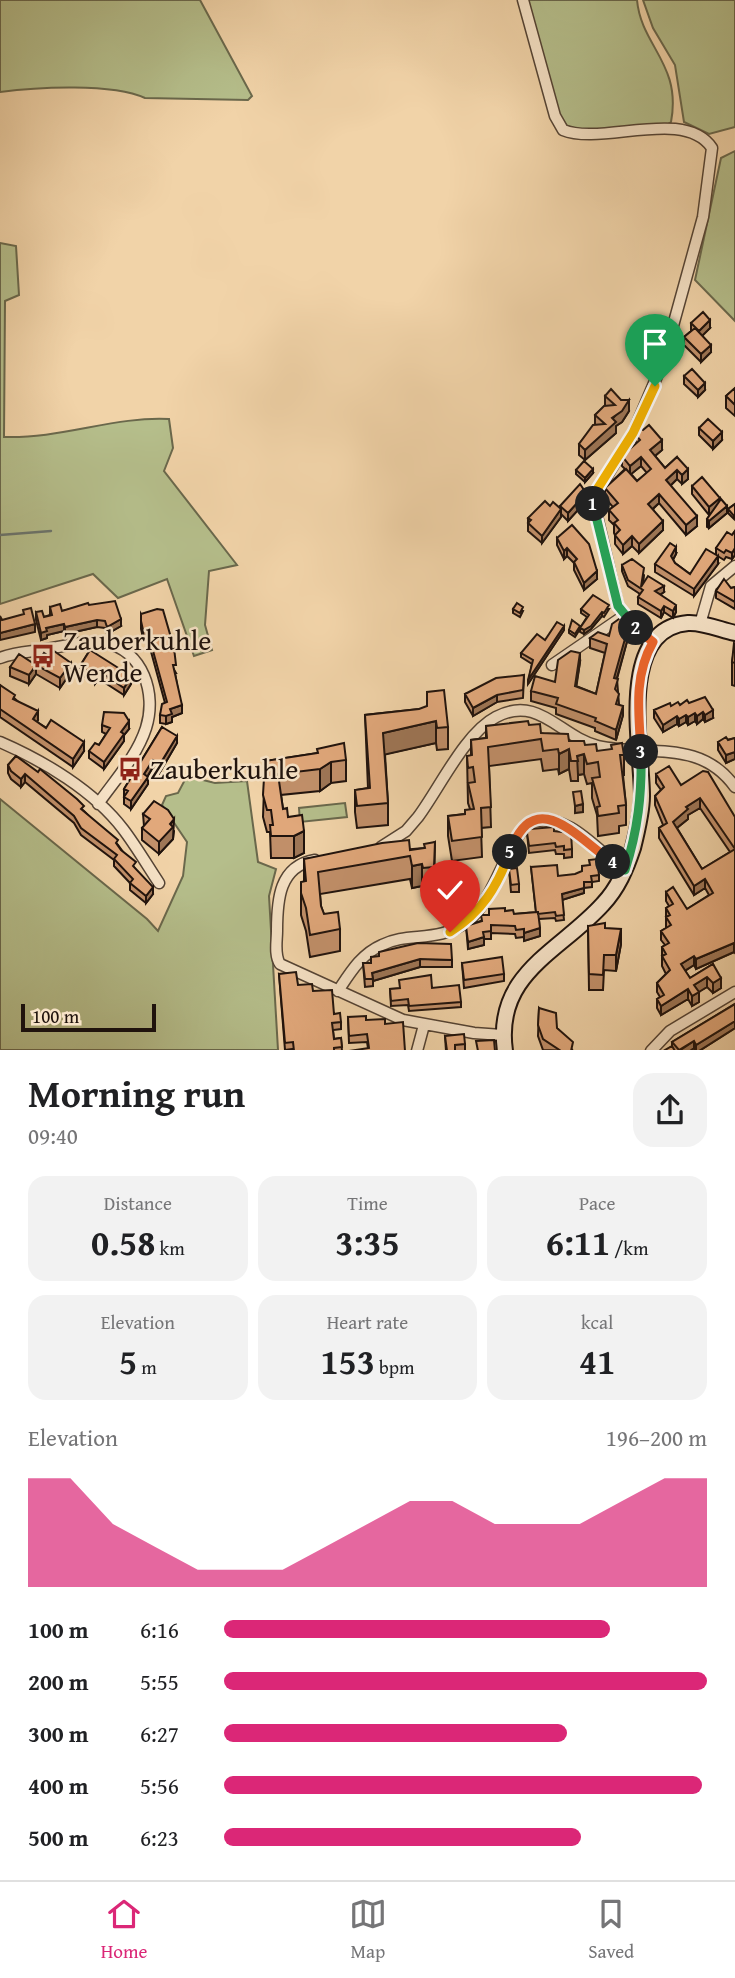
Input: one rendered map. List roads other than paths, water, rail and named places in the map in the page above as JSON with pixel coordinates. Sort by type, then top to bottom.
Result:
[{"type":"street","points":[[523,0],[555,116],[563,130],[581,133],[667,129],[699,136],[709,144],[713,152],[703,217],[666,354],[633,433],[593,499],[618,606],[653,642]]},
{"type":"street","points":[[700,624],[711,586],[735,566]]},
{"type":"street","points":[[552,665],[625,615]]},
{"type":"street","points":[[505,1050],[502,1035],[507,1007],[519,982],[547,952],[606,902],[625,870],[642,800],[638,706],[640,672],[653,642],[678,625],[700,624],[735,633]]},
{"type":"street","points":[[0,658],[12,653],[90,642],[122,649],[138,663],[146,678],[150,699],[147,726],[126,765],[98,804]]},
{"type":"street","points":[[372,851],[406,831],[482,727],[511,711],[539,713],[597,746],[683,752],[702,758],[717,767],[735,787]]},
{"type":"street","points":[[0,742],[47,766],[98,804],[122,828],[159,883]]},
{"type":"street","points":[[338,990],[354,966],[384,943],[434,937],[468,920],[487,901],[519,831],[529,823],[547,820],[569,827],[625,870]]},
{"type":"street","points":[[330,858],[296,866],[280,889],[277,904],[277,958],[281,964],[372,1008],[424,1025],[502,1035]]},
{"type":"street","points":[[652,1050],[670,1031],[735,992]]},
{"type":"street","points":[[417,1050],[424,1025]]},
{"type":"waterway","points":[[0,535],[51,531]]},
{"type":"place","name":"Zauberkuhle Wende","points":[[43,656]]},
{"type":"place","name":"Zauberkuhle","points":[[130,769]]}]
